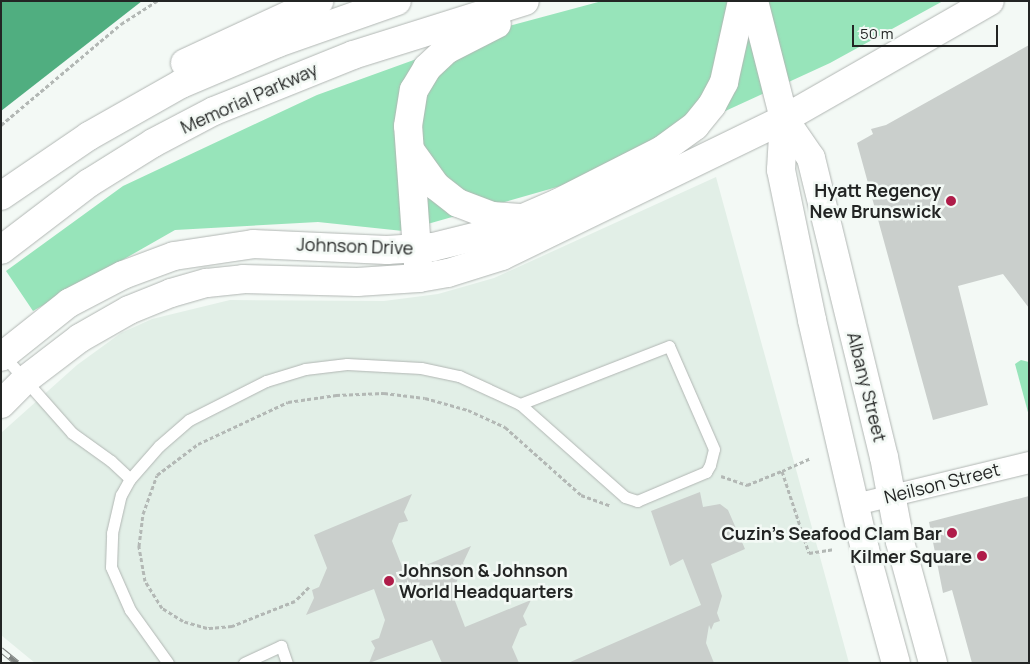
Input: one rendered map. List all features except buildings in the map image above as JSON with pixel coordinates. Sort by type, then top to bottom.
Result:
[{"type":"main road","points":[[1,176],[66,131],[162,75],[226,42],[320,1]]},
{"type":"main road","points":[[1,196],[89,136],[181,84],[278,43],[397,1]]},
{"type":"main road","name":"Memorial Parkway","points":[[1,250],[89,183],[153,143],[214,111],[352,55],[525,1]]},
{"type":"main road","points":[[419,278],[409,149],[410,102],[427,68],[456,43],[543,1]]},
{"type":"main road","name":"Johnson Drive","points":[[2,356],[69,304],[123,275],[174,256],[261,244],[370,250],[417,249],[469,239],[524,218],[662,150],[695,126],[712,105],[724,82],[742,1]]},
{"type":"main road","name":"Albany Street","points":[[754,1],[784,119],[781,170],[855,504],[896,663]]},
{"type":"main road","name":"Johnson Drive","points":[[1,404],[25,380],[65,348],[108,321],[145,302],[188,288],[243,279],[357,282],[419,278],[448,273],[502,256],[784,119],[990,1]]},
{"type":"main road","name":"Albany Street","points":[[784,119],[811,158],[891,496],[933,663]]},
{"type":"main road","points":[[409,149],[436,186],[458,203],[492,216],[524,218]]},
{"type":"street","name":"Neilson Street","points":[[855,504],[1029,462]]},
{"type":"lane","points":[[168,663],[130,610],[111,568],[115,515],[130,479],[159,446],[189,420],[266,381],[306,369],[347,364],[421,368],[459,376],[520,404],[625,497],[637,501],[706,472],[714,449],[669,346],[520,404]]},
{"type":"lane","points":[[2,356],[72,433],[111,461],[130,479]]},
{"type":"lane","points":[[244,663],[281,646],[287,663]]},
{"type":"path","points":[[1,124],[121,24],[157,1]]},
{"type":"path","points":[[309,587],[296,600],[232,626],[207,628],[183,621],[162,608],[145,581],[139,546],[143,514],[157,475],[198,444],[288,402],[336,395],[384,393],[425,398],[468,410],[505,427],[580,495],[624,508],[637,501]]},
{"type":"path","points":[[706,472],[747,485],[811,458]]},
{"type":"path","points":[[782,471],[809,553],[835,549]]},
{"type":"shaded area","points":[[1,1],[142,1],[1,111]]},
{"type":"shaded area","points":[[602,1],[943,1],[830,63],[564,185],[403,231],[318,222],[175,230],[33,311],[6,271],[123,186],[317,95],[505,27]]},
{"type":"shaded area","points":[[716,177],[849,663],[35,663],[1,635],[1,433],[77,365],[121,333],[152,319],[230,300],[384,301],[438,294],[494,278]]},
{"type":"shaded area","points":[[1021,360],[1029,362],[1029,416],[1015,364]]},
{"type":"railway","points":[[1,650],[17,663]]},
{"type":"place","name":"Hyatt Regency New Brunswick","points":[[951,201]]},
{"type":"place","name":"Cuzin's Seafood Clam Bar","points":[[952,533]]},
{"type":"place","name":"Kilmer Square","points":[[982,556]]},
{"type":"place","name":"Johnson & Johnson World Headquarters","points":[[389,581]]}]
